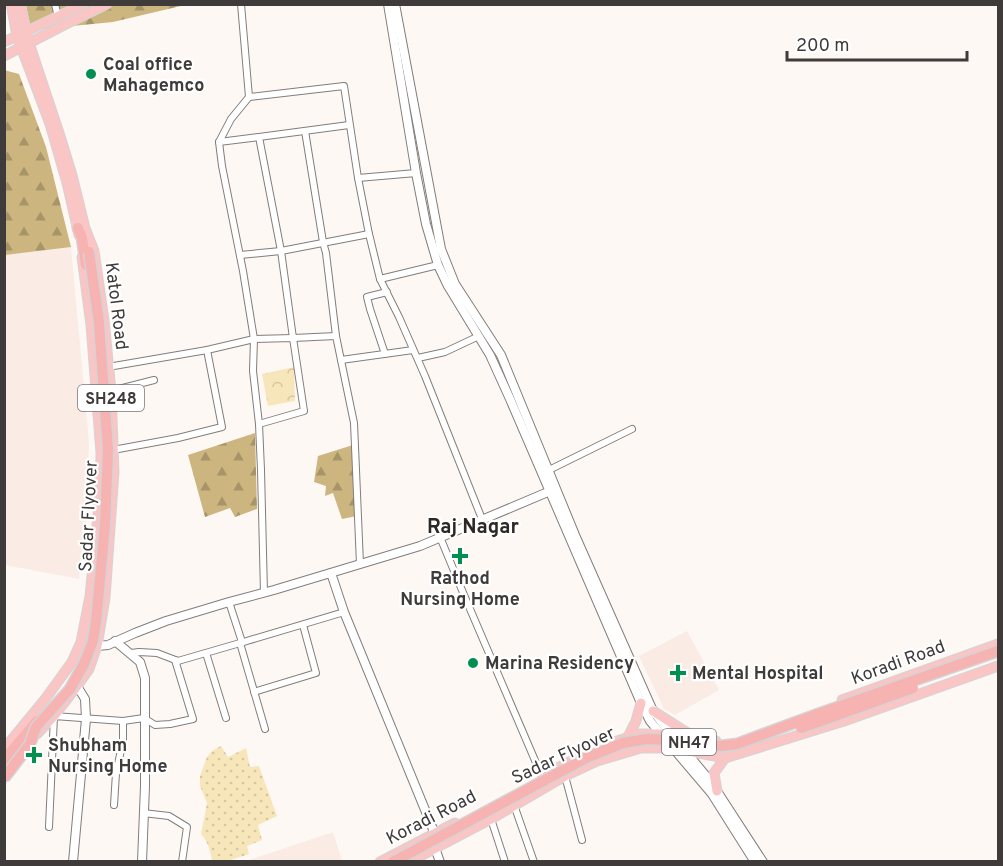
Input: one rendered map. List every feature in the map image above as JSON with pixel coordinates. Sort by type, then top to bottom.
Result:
[{"type":"highway","name":"Sadar Flyover","points":[[4,778],[30,744],[36,727],[70,689],[84,664],[93,641],[96,622],[105,525],[108,450],[99,324],[82,228]]},
{"type":"highway","name":"Sadar Flyover","points":[[4,760],[57,698],[69,680],[81,661],[92,623],[103,510],[105,450],[87,253]]},
{"type":"highway","name":"Sadar Flyover","points":[[393,861],[586,758],[623,743],[647,739],[721,746],[737,744],[827,710],[999,651]]},
{"type":"highway","name":"Sadar Flyover","points":[[400,861],[585,762],[623,748],[651,744],[719,751],[733,750],[765,741],[999,658]]},
{"type":"main road","name":"Katol Road","points":[[20,4],[22,34]]},
{"type":"main road","points":[[4,42],[84,4]]},
{"type":"main road","points":[[4,56],[107,4]]},
{"type":"main road","points":[[388,4],[416,173],[426,224],[438,265],[448,286],[490,355],[543,477],[553,490],[580,545],[665,734],[673,748],[712,794],[755,859]]},
{"type":"main road","points":[[395,4],[441,249],[455,284],[501,355],[549,470],[553,490],[650,721],[684,750],[717,791],[755,859]]},
{"type":"main road","name":"Katol Road","points":[[4,770],[54,716],[89,669],[97,646],[105,598],[113,483],[111,392],[94,251],[82,228],[12,8]]},
{"type":"main road","points":[[4,23],[12,8]]},
{"type":"main road","name":"Katol Road","points":[[4,749],[72,662],[81,642],[90,596],[100,495],[101,453],[82,228]]},
{"type":"main road","name":"Koradi Road","points":[[380,861],[562,765],[628,736],[665,734],[721,741],[732,740],[999,644]]},
{"type":"main road","name":"Koradi Road","points":[[684,750],[725,758],[838,723],[999,666]]},
{"type":"main road","points":[[628,736],[636,722],[641,703]]},
{"type":"main road","points":[[653,711],[695,737]]},
{"type":"main road","name":"Koradi Road","points":[[409,861],[433,852],[565,776],[597,761],[641,748],[673,748]]},
{"type":"main road","name":"NH47","points":[[673,748],[684,750]]},
{"type":"main road","points":[[717,791],[714,773],[725,758]]},
{"type":"main road","points":[[433,852],[440,861]]},
{"type":"street","points":[[55,4],[58,17]]},
{"type":"street","points":[[241,4],[249,97]]},
{"type":"street","points":[[264,593],[259,424],[253,371],[254,339],[219,142],[231,119],[249,97],[344,86],[358,177],[380,279],[418,358],[482,519]]},
{"type":"street","points":[[219,142],[349,125]]},
{"type":"street","points":[[305,131],[326,253],[336,336],[354,423],[360,564]]},
{"type":"street","points":[[259,137],[281,251],[304,411],[259,424]]},
{"type":"street","points":[[358,177],[416,173]]},
{"type":"street","points":[[240,255],[281,251],[369,234]]},
{"type":"street","points":[[380,279],[438,265]]},
{"type":"street","points":[[385,354],[367,297],[387,292]]},
{"type":"street","points":[[108,367],[207,350],[254,339],[336,336]]},
{"type":"street","points":[[418,358],[445,352],[479,336]]},
{"type":"street","points":[[113,450],[222,427],[207,350]]},
{"type":"street","points":[[341,360],[413,350]]},
{"type":"street","points":[[111,392],[154,381]]},
{"type":"street","points":[[549,470],[632,429]]},
{"type":"street","points":[[81,642],[97,646],[108,645],[166,621],[420,546],[553,490]]},
{"type":"street","points":[[440,537],[546,787]]},
{"type":"street","points":[[330,573],[434,833],[433,852]]},
{"type":"street","points":[[229,602],[265,729]]},
{"type":"street","points":[[127,652],[157,653],[178,661],[344,612]]},
{"type":"street","points":[[254,692],[316,673],[303,625]]},
{"type":"street","points":[[116,641],[140,662],[145,678],[144,813],[141,861]]},
{"type":"street","points":[[206,653],[226,718]]},
{"type":"street","points":[[49,827],[54,716],[123,721],[144,718],[155,725],[170,724],[192,718],[175,660]]},
{"type":"street","points":[[73,861],[86,719],[85,699],[77,686]]},
{"type":"street","points":[[114,805],[116,773],[123,741],[123,721]]},
{"type":"street","points":[[565,776],[582,840]]},
{"type":"street","points":[[514,805],[534,861]]},
{"type":"street","points":[[144,813],[169,816],[187,827],[182,861]]},
{"type":"street","points":[[491,819],[504,861]]},
{"type":"shaded area","points":[[71,247],[89,442],[86,527],[79,579],[5,565],[4,255]]},
{"type":"shaded area","name":"Mental Hospital","points":[[687,631],[719,690],[675,715],[664,709],[639,656]]},
{"type":"shaded area","points":[[333,832],[342,861],[246,861]]},
{"type":"green space","points":[[26,5],[185,5],[113,22],[31,30]]},
{"type":"green space","points":[[4,70],[19,74],[46,147],[71,247],[5,255]]},
{"type":"green space","points":[[294,367],[295,401],[268,406],[262,374]]},
{"type":"green space","points":[[255,433],[257,509],[235,517],[230,508],[205,517],[188,455]]},
{"type":"green space","points":[[353,445],[357,516],[342,519],[333,493],[325,496],[326,486],[314,482],[318,456]]},
{"type":"green space","points":[[221,746],[228,757],[246,748],[250,767],[259,766],[277,816],[258,825],[262,840],[247,846],[249,854],[228,861],[211,861],[208,846],[201,834],[207,803],[200,786],[200,776],[207,757]]},
{"type":"place","name":"Coal office Mahagemco","points":[[91,74]]},
{"type":"place","name":"Rathod Nursing Home","points":[[460,556]]},
{"type":"place","name":"Marina Residency","points":[[473,663]]},
{"type":"place","name":"Mental Hospital","points":[[678,673]]},
{"type":"place","name":"Shubham Nursing Home","points":[[34,755]]},
{"type":"district","name":"Raj Nagar","points":[[473,526]]}]
